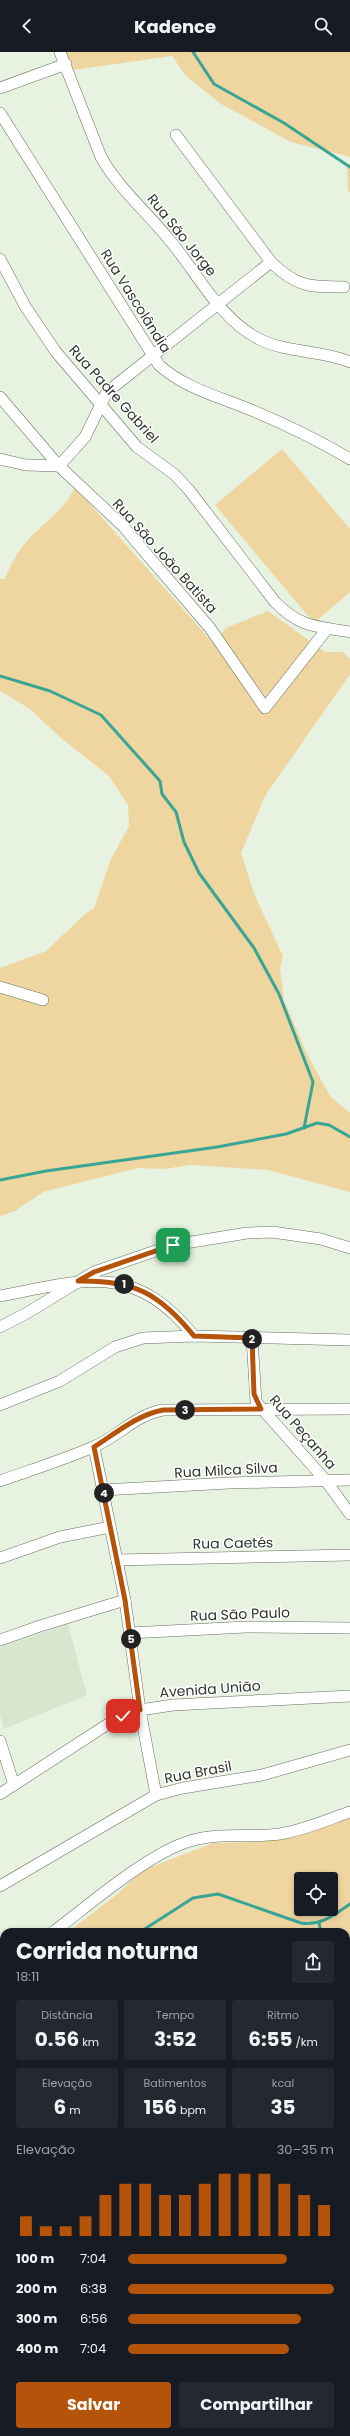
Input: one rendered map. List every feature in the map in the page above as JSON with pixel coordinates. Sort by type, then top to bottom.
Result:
[{"type":"street","name":"Rua São Jorge","points":[[60,52],[66,64],[98,150],[109,172],[172,243],[218,305],[241,328],[261,340],[324,354],[350,362]]},
{"type":"street","points":[[0,88],[66,64]]},
{"type":"street","name":"Rua Vascolândia","points":[[0,113],[153,356],[167,373],[285,425],[325,444],[350,459]]},
{"type":"street","points":[[176,135],[271,262],[284,275],[304,285],[344,287]]},
{"type":"street","name":"Rua Padre Gabriel","points":[[0,259],[39,328],[56,352],[137,447],[166,467],[189,490],[275,602],[289,615],[303,623],[327,629],[350,632]]},
{"type":"street","points":[[0,459],[26,465],[59,466],[85,437],[100,403],[107,392],[271,262]]},
{"type":"street","name":"Rua São João Batista","points":[[0,397],[59,466],[138,544],[210,628],[265,708],[327,629]]},
{"type":"street","points":[[0,987],[44,1000]]},
{"type":"street","points":[[0,1327],[27,1313],[94,1272],[173,1245],[248,1233],[299,1236],[350,1248]]},
{"type":"street","points":[[0,1296],[78,1281],[106,1281],[132,1286],[161,1302],[194,1336]]},
{"type":"street","points":[[0,1405],[60,1381],[115,1347],[128,1341],[160,1337],[194,1336],[350,1340]]},
{"type":"street","name":"Rua Peçanha","points":[[252,1338],[254,1394],[261,1409],[326,1481],[350,1514]]},
{"type":"street","points":[[0,1480],[94,1447],[142,1416],[152,1412],[163,1410],[350,1409]]},
{"type":"street","points":[[94,1447],[125,1600],[140,1710],[156,1795]]},
{"type":"street","name":"Rua Milca Silva","points":[[103,1490],[229,1483],[350,1480]]},
{"type":"street","points":[[0,1558],[60,1537],[110,1527]]},
{"type":"street","name":"Rua Caetés","points":[[116,1560],[350,1555]]},
{"type":"street","points":[[0,1640],[125,1600]]},
{"type":"street","name":"Rua São Paulo","points":[[130,1633],[246,1627],[350,1628]]},
{"type":"street","name":"Avenida União","points":[[0,1794],[108,1724],[140,1710],[173,1705],[350,1696]]},
{"type":"street","points":[[0,1741],[14,1785]]},
{"type":"street","name":"Rua Brasil","points":[[0,1886],[156,1795],[176,1790],[262,1775],[350,1750]]},
{"type":"street","points":[[59,1928],[156,1857],[188,1841],[202,1837],[280,1834],[296,1831],[350,1812]]},
{"type":"shaded area","points":[[64,52],[350,52],[350,157],[291,142],[221,104],[186,76],[172,56],[73,70]]},
{"type":"shaded area","points":[[350,163],[350,193],[348,191],[347,168]]},
{"type":"shaded area","points":[[282,449],[350,529],[350,592],[314,623],[215,505]]},
{"type":"shaded area","points":[[75,487],[213,643],[226,628],[268,611],[325,652],[343,652],[350,659],[350,674],[265,796],[241,853],[255,896],[283,956],[280,969],[284,1000],[306,1052],[330,1096],[350,1113],[350,1192],[268,1170],[191,1165],[163,1169],[138,1168],[43,1192],[15,1211],[0,1216],[0,968],[46,951],[84,915],[94,908],[111,859],[129,826],[128,805],[109,776],[62,739],[30,709],[0,691],[0,579],[5,579],[12,563],[21,549],[34,533],[60,509],[71,495]]},
{"type":"shaded area","points":[[68,1624],[87,1695],[4,1729],[0,1715],[0,1647]]},
{"type":"shaded area","points":[[350,1815],[350,1928],[73,1928],[115,1896],[143,1870],[213,1843],[258,1842],[291,1836]]},
{"type":"waterway","points":[[193,52],[214,84],[284,123],[350,167]]},
{"type":"waterway","points":[[0,676],[50,691],[101,715],[160,781],[162,794],[176,812],[184,842],[199,873],[254,948],[279,994],[313,1082],[304,1128]]},
{"type":"waterway","points":[[0,1180],[46,1171],[217,1147],[286,1134],[317,1123],[329,1125],[350,1137]]},
{"type":"waterway","points":[[146,1928],[193,1898],[218,1894],[301,1923],[315,1923],[327,1919],[350,1904]]},
{"type":"waterway","points":[[319,1923],[320,1928]]},
{"type":"route","points":[[123,1716],[140,1710],[125,1600],[94,1447],[142,1416],[152,1412],[163,1410],[261,1409],[256,1402],[254,1394],[252,1338],[194,1336],[182,1321],[161,1302],[132,1286],[117,1282],[78,1281],[107,1267],[173,1245]]}]
